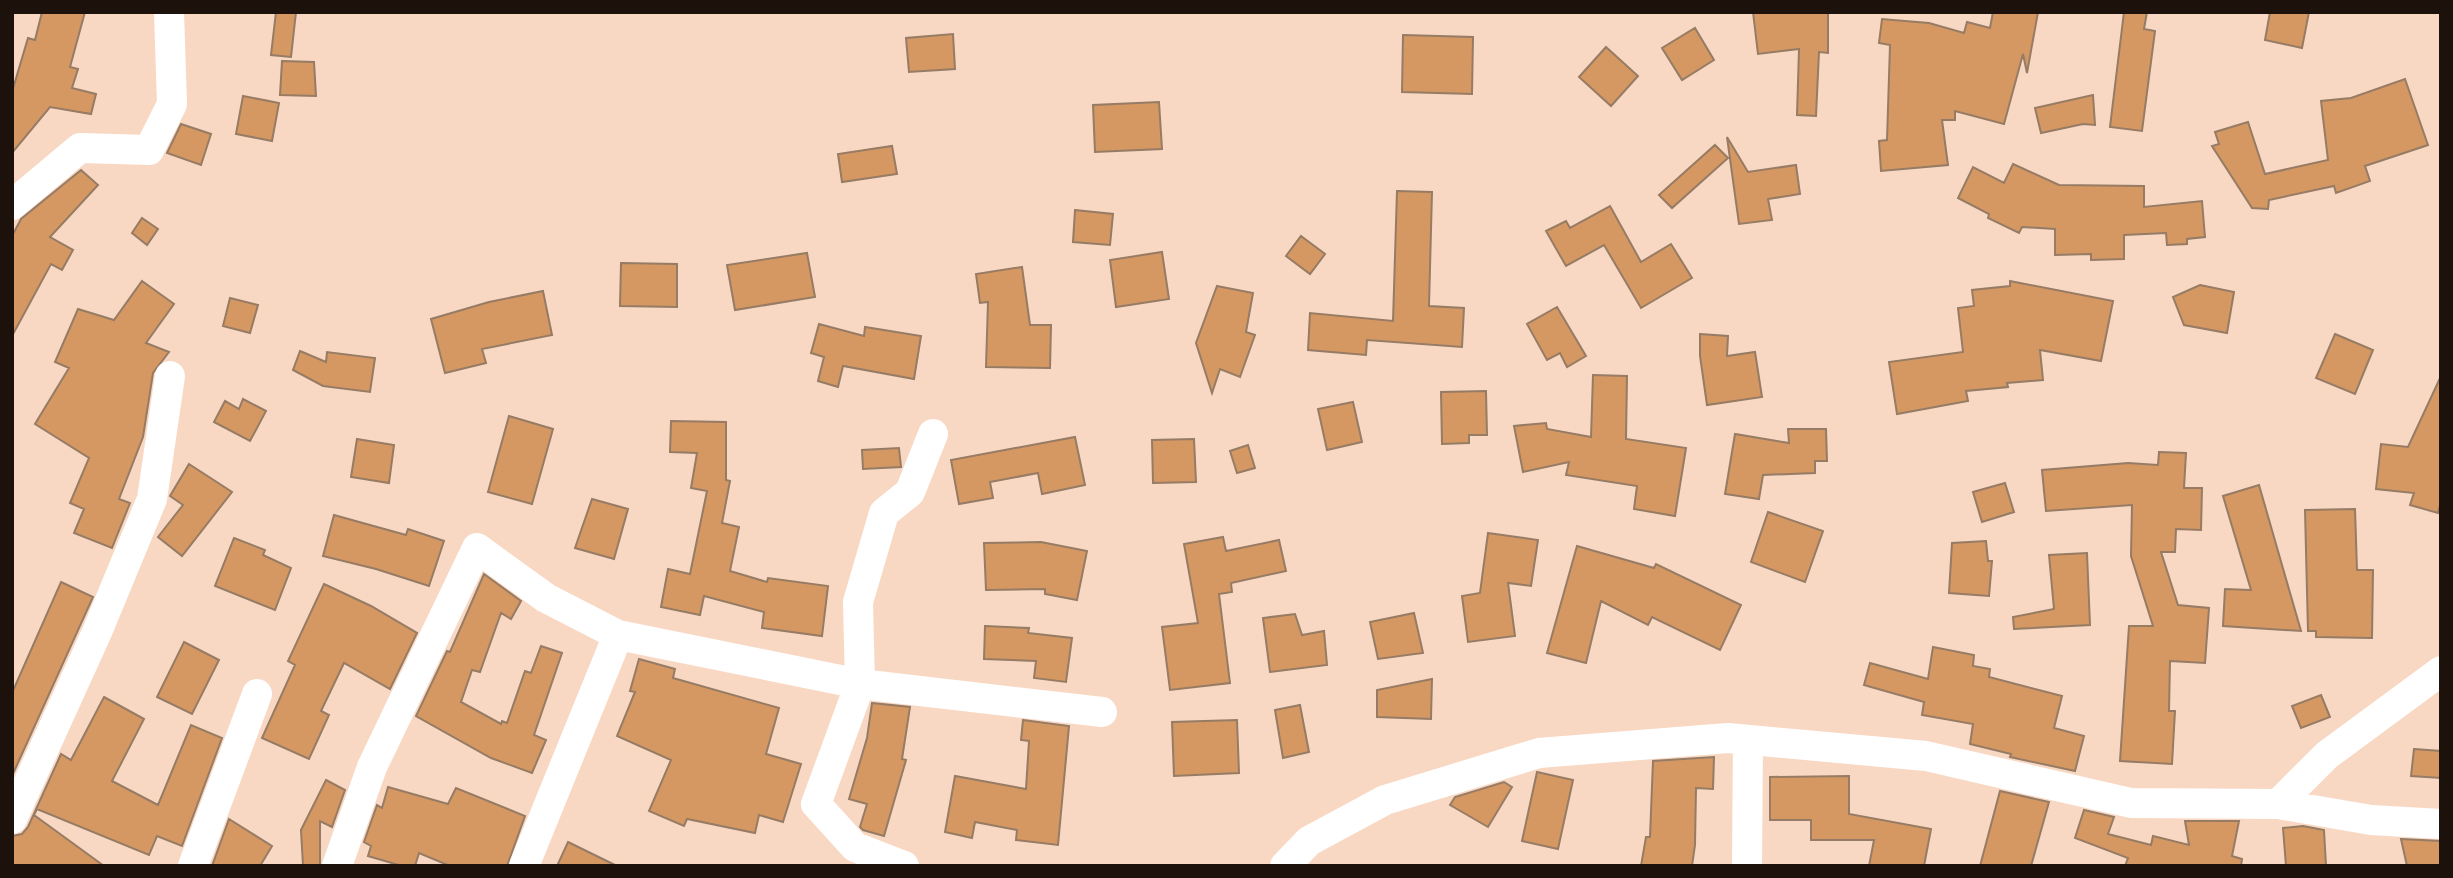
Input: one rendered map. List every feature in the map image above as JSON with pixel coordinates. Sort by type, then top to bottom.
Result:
[{"type":"street","points":[[12,205],[80,148],[149,150],[172,104],[169,12]]},
{"type":"street","points":[[12,819],[97,632],[152,499],[170,376]]},
{"type":"street","points":[[904,866],[855,847],[816,804],[859,684],[858,602],[884,513],[909,492],[933,434]]},
{"type":"street","points":[[337,866],[372,767],[477,548],[545,598],[618,635],[859,684],[1102,712]]},
{"type":"street","points":[[524,866],[618,635]]},
{"type":"street","points":[[2278,804],[2327,755],[2441,671]]},
{"type":"street","points":[[193,866],[257,694]]},
{"type":"street","points":[[1286,866],[1308,841],[1385,800],[1539,753],[1728,738],[1926,757],[2131,803],[2278,804],[2371,820],[2441,824]]},
{"type":"street","points":[[1747,866],[1748,740]]},
{"type":"building","points":[[42,12],[85,12],[70,67],[78,69],[72,88],[96,94],[91,114],[50,107],[12,153],[12,92],[28,38],[35,40]]},
{"type":"building","points":[[276,12],[296,12],[291,57],[271,55]]},
{"type":"building","points":[[1753,12],[1828,12],[1828,53],[1819,52],[1816,116],[1797,115],[1799,49],[1758,54]]},
{"type":"building","points":[[1993,12],[2038,12],[2027,73],[2023,54],[2004,124],[1955,111],[1955,120],[1942,120],[1948,165],[1881,171],[1879,141],[1887,140],[1890,45],[1879,43],[1882,19],[1929,23],[1964,33],[1967,22],[1990,28]]},
{"type":"building","points":[[2124,12],[2147,12],[2144,29],[2155,31],[2142,131],[2110,127]]},
{"type":"building","points":[[2270,12],[2309,12],[2302,48],[2265,40]]},
{"type":"building","points":[[1695,28],[1714,60],[1682,80],[1662,48]]},
{"type":"building","points":[[953,34],[955,69],[909,72],[906,38]]},
{"type":"building","points":[[1403,35],[1473,37],[1472,94],[1402,92]]},
{"type":"building","points":[[1606,47],[1638,76],[1611,106],[1579,77]]},
{"type":"building","points":[[282,61],[314,62],[316,96],[280,95]]},
{"type":"building","points":[[2405,79],[2428,145],[2365,166],[2370,181],[2336,193],[2334,186],[2269,200],[2268,209],[2252,208],[2212,146],[2219,144],[2215,132],[2248,122],[2265,174],[2328,160],[2321,101],[2351,98]]},
{"type":"building","points":[[2093,95],[2095,125],[2083,124],[2041,133],[2035,108]]},
{"type":"building","points":[[243,96],[279,103],[272,141],[236,134]]},
{"type":"building","points":[[1159,102],[1162,149],[1095,152],[1093,105]]},
{"type":"building","points":[[181,124],[211,134],[201,165],[167,153]]},
{"type":"building","points":[[1727,137],[1748,172],[1796,165],[1800,194],[1768,199],[1772,220],[1739,224]]},
{"type":"building","points":[[1715,145],[1728,158],[1672,208],[1659,195]]},
{"type":"building","points":[[892,146],[897,174],[842,182],[838,154]]},
{"type":"building","points":[[2013,164],[2059,185],[2144,186],[2144,207],[2202,201],[2205,237],[2187,239],[2187,244],[2167,245],[2166,233],[2124,235],[2124,259],[2091,260],[2091,254],[2055,255],[2055,229],[2022,227],[2019,233],[1988,218],[1989,214],[1958,198],[1973,167],[2004,183]]},
{"type":"building","points":[[81,170],[98,185],[50,237],[73,250],[62,270],[51,264],[12,336],[12,236],[21,219]]},
{"type":"building","points":[[1397,191],[1432,192],[1429,306],[1464,308],[1462,347],[1367,340],[1366,355],[1308,350],[1310,313],[1393,321]]},
{"type":"building","points":[[1610,206],[1641,262],[1671,244],[1692,278],[1641,308],[1604,245],[1566,266],[1546,231],[1566,221],[1570,228]]},
{"type":"building","points":[[1075,210],[1113,214],[1110,245],[1073,242]]},
{"type":"building","points":[[142,218],[158,229],[147,245],[132,233]]},
{"type":"building","points":[[1301,236],[1325,254],[1310,274],[1286,256]]},
{"type":"building","points":[[1162,252],[1169,299],[1116,307],[1110,260]]},
{"type":"building","points":[[807,253],[815,297],[735,310],[727,265]]},
{"type":"building","points":[[621,263],[677,264],[677,307],[620,306]]},
{"type":"building","points":[[1022,267],[1030,325],[1051,325],[1050,368],[986,367],[988,302],[980,303],[976,274]]},
{"type":"building","points":[[142,281],[174,304],[146,343],[169,352],[153,373],[143,437],[119,499],[130,503],[112,548],[74,533],[84,509],[70,503],[89,458],[35,424],[69,368],[55,362],[78,309],[114,320]]},
{"type":"building","points":[[2010,281],[2113,301],[2101,361],[2040,350],[2043,380],[2007,383],[2008,387],[1966,391],[1968,401],[1897,414],[1889,362],[1963,352],[1958,308],[1974,306],[1972,290],[2010,286]]},
{"type":"building","points":[[2200,285],[2234,292],[2227,333],[2184,325],[2173,297]]},
{"type":"building","points":[[1217,286],[1253,293],[1246,332],[1255,335],[1240,377],[1220,369],[1212,393],[1196,343]]},
{"type":"building","points":[[543,291],[552,335],[482,349],[486,363],[445,373],[431,319],[489,302]]},
{"type":"building","points":[[230,298],[258,305],[250,333],[223,326]]},
{"type":"building","points":[[1557,307],[1586,356],[1567,367],[1560,353],[1547,360],[1527,324]]},
{"type":"building","points":[[819,324],[864,336],[865,327],[921,336],[914,379],[843,366],[838,387],[818,381],[824,357],[811,353]]},
{"type":"building","points":[[1700,334],[1728,336],[1727,356],[1755,352],[1762,397],[1707,405],[1700,356]]},
{"type":"building","points":[[2335,334],[2373,350],[2355,394],[2316,378]]},
{"type":"building","points":[[300,351],[326,362],[327,352],[375,358],[370,392],[323,386],[293,370]]},
{"type":"building","points":[[1593,375],[1627,376],[1626,439],[1686,448],[1675,516],[1634,509],[1637,486],[1566,475],[1569,462],[1523,472],[1514,426],[1546,423],[1547,429],[1591,437]]},
{"type":"building","points":[[2441,376],[2441,501],[2438,513],[2410,505],[2414,493],[2376,489],[2381,444],[2408,447]]},
{"type":"building","points":[[1486,391],[1487,435],[1469,435],[1469,443],[1442,444],[1441,392]]},
{"type":"building","points":[[243,399],[266,411],[250,441],[214,422],[225,401],[239,409]]},
{"type":"building","points":[[1353,402],[1362,442],[1327,450],[1318,409]]},
{"type":"building","points":[[509,416],[553,429],[532,504],[488,492]]},
{"type":"building","points":[[671,421],[726,422],[726,480],[730,481],[722,523],[739,527],[730,571],[767,582],[768,578],[828,586],[822,636],[762,628],[764,612],[704,596],[700,615],[661,607],[668,569],[690,574],[707,491],[691,488],[697,453],[670,452]]},
{"type":"building","points":[[1788,429],[1826,429],[1827,461],[1815,461],[1815,473],[1763,475],[1759,499],[1725,494],[1735,434],[1789,443]]},
{"type":"building","points":[[1075,437],[1085,485],[1042,494],[1038,473],[990,482],[993,498],[959,504],[951,460]]},
{"type":"building","points":[[357,439],[394,445],[389,483],[351,477]]},
{"type":"building","points":[[1194,439],[1196,482],[1153,483],[1152,440]]},
{"type":"building","points":[[1248,445],[1255,468],[1237,473],[1230,451]]},
{"type":"building","points":[[899,448],[901,467],[863,469],[862,450]]},
{"type":"building","points":[[2159,452],[2186,453],[2184,488],[2202,488],[2201,530],[2176,529],[2175,552],[2161,552],[2178,605],[2209,608],[2205,663],[2170,661],[2169,711],[2175,711],[2172,764],[2120,761],[2129,626],[2153,626],[2131,556],[2132,505],[2046,511],[2042,470],[2128,463],[2158,465]]},
{"type":"building","points":[[189,464],[232,492],[182,556],[158,537],[183,505],[170,496]]},
{"type":"building","points":[[2005,483],[2014,512],[1982,522],[1973,492]]},
{"type":"building","points":[[2259,485],[2301,631],[2223,626],[2225,589],[2251,590],[2223,496]]},
{"type":"building","points":[[592,499],[628,509],[614,559],[575,548]]},
{"type":"building","points":[[2355,509],[2357,570],[2373,570],[2372,638],[2316,637],[2316,631],[2308,631],[2305,510]]},
{"type":"building","points":[[1768,512],[1823,531],[1805,582],[1751,562]]},
{"type":"building","points":[[334,515],[406,535],[408,529],[444,541],[429,586],[323,556]]},
{"type":"building","points":[[1488,533],[1538,540],[1531,586],[1508,583],[1515,636],[1468,642],[1462,596],[1480,593]]},
{"type":"building","points":[[1223,537],[1226,551],[1279,540],[1286,571],[1231,583],[1232,592],[1219,594],[1230,683],[1170,690],[1162,627],[1198,623],[1184,544]]},
{"type":"building","points":[[234,538],[265,550],[263,555],[291,568],[275,610],[215,586]]},
{"type":"building","points":[[1986,541],[1988,561],[1992,561],[1989,596],[1949,593],[1952,543]]},
{"type":"building","points":[[1041,542],[1087,551],[1077,600],[1045,594],[1045,589],[986,590],[984,543]]},
{"type":"building","points":[[1577,546],[1654,568],[1656,564],[1741,605],[1720,650],[1652,617],[1648,625],[1601,601],[1586,663],[1547,653]]},
{"type":"building","points":[[2087,553],[2090,625],[2014,629],[2013,617],[2054,609],[2049,555]]},
{"type":"building","points":[[484,574],[521,601],[511,619],[501,613],[480,672],[472,670],[461,702],[501,724],[502,721],[507,723],[525,671],[531,673],[541,646],[562,653],[534,735],[546,740],[532,773],[491,758],[416,716],[447,651],[450,652]]},
{"type":"building","points":[[61,582],[93,597],[12,776],[12,693]]},
{"type":"building","points":[[324,584],[371,606],[417,633],[390,689],[344,663],[321,711],[329,715],[309,759],[262,738],[295,665],[288,661]]},
{"type":"building","points":[[1414,613],[1423,653],[1378,659],[1370,622]]},
{"type":"building","points":[[1295,614],[1302,635],[1324,631],[1327,665],[1270,672],[1263,618]]},
{"type":"building","points":[[985,626],[1029,628],[1028,633],[1072,638],[1066,682],[1034,678],[1036,661],[984,659]]},
{"type":"building","points":[[184,642],[219,660],[192,714],[157,697]]},
{"type":"building","points":[[1933,647],[1974,655],[1973,666],[1990,669],[1989,677],[2062,696],[2054,728],[2084,736],[2075,771],[2010,757],[2011,754],[1970,744],[1973,724],[1922,715],[1924,702],[1864,685],[1870,663],[1928,679]]},
{"type":"building","points":[[639,659],[675,669],[673,678],[779,708],[766,754],[801,764],[783,822],[759,815],[755,833],[687,819],[684,826],[649,811],[671,760],[617,736],[635,692],[630,691]]},
{"type":"building","points":[[1432,679],[1431,719],[1377,717],[1377,690]]},
{"type":"building","points":[[2321,695],[2330,717],[2301,728],[2292,706]]},
{"type":"building","points":[[104,697],[144,719],[112,781],[158,805],[191,725],[222,738],[182,846],[157,836],[149,855],[37,809],[34,815],[104,866],[12,866],[12,836],[22,834],[28,827],[61,754],[71,760]]},
{"type":"building","points":[[872,703],[910,707],[902,759],[906,760],[884,836],[860,827],[867,804],[849,799],[867,738]]},
{"type":"building","points":[[1300,705],[1309,752],[1283,758],[1275,710]]},
{"type":"building","points":[[1023,720],[1069,726],[1058,845],[1016,840],[1017,830],[975,822],[972,838],[945,832],[955,776],[1026,789],[1029,741],[1021,740]]},
{"type":"building","points":[[1237,720],[1239,773],[1174,776],[1172,722]]},
{"type":"building","points":[[2414,749],[2441,751],[2441,778],[2411,776]]},
{"type":"building","points":[[1714,757],[1713,789],[1696,788],[1692,866],[1641,866],[1646,837],[1650,837],[1653,761]]},
{"type":"building","points":[[1537,772],[1573,780],[1558,849],[1522,841]]},
{"type":"building","points":[[1849,776],[1849,814],[1931,829],[1924,866],[1869,866],[1874,840],[1811,840],[1811,820],[1770,820],[1770,777]]},
{"type":"building","points":[[326,780],[345,790],[332,827],[320,821],[320,866],[303,866],[301,830]]},
{"type":"building","points":[[1504,782],[1512,787],[1488,827],[1450,805],[1455,797]]},
{"type":"building","points":[[388,787],[448,804],[456,788],[525,816],[507,866],[450,866],[419,853],[415,866],[402,866],[368,856],[371,846],[364,842],[377,805],[382,808]]},
{"type":"building","points":[[2000,791],[2049,802],[2031,866],[1980,866]]},
{"type":"building","points":[[2084,810],[2114,817],[2108,834],[2151,845],[2153,836],[2189,845],[2185,821],[2239,821],[2232,856],[2242,859],[2241,866],[2125,866],[2128,858],[2075,838]]},
{"type":"building","points":[[229,819],[272,846],[260,866],[212,866]]},
{"type":"building","points":[[2303,826],[2324,830],[2326,866],[2286,866],[2283,828]]},
{"type":"building","points":[[2401,839],[2441,841],[2441,866],[2407,866]]},
{"type":"building","points":[[568,842],[617,866],[557,866]]}]
